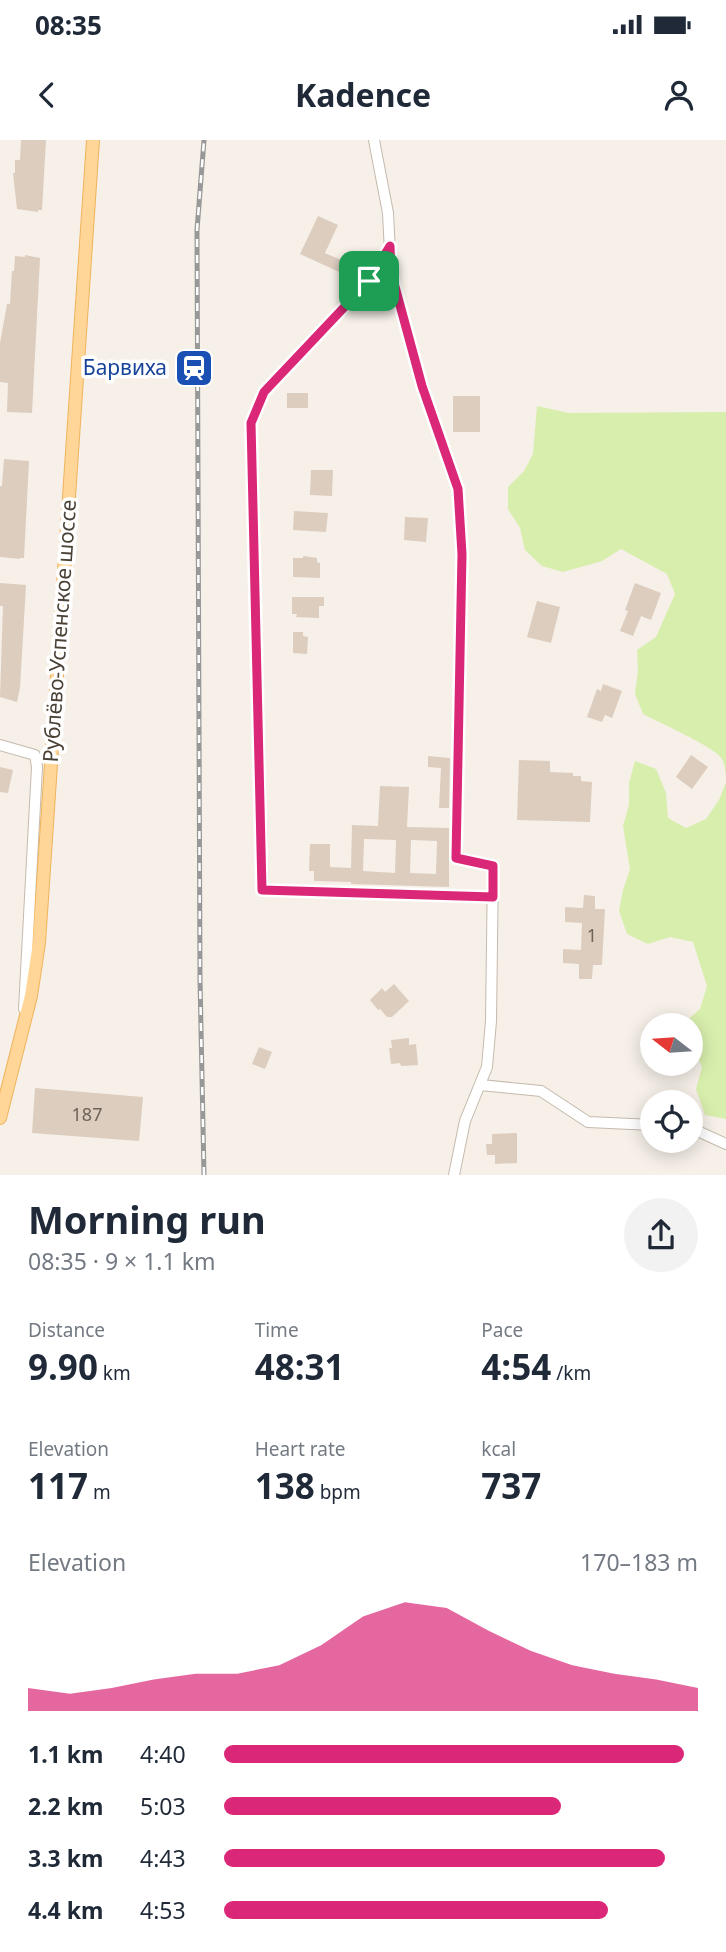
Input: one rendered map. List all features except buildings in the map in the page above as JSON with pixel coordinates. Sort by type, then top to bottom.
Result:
[{"type":"main road","name":"Рублёво-Успенское шоссе","points":[[0,1118],[31,996],[41,916],[93,140]]},
{"type":"street","points":[[374,140],[388,213],[391,272],[422,386],[458,489],[462,554],[456,858],[493,866],[491,1021],[487,1067],[465,1121],[454,1175]]},
{"type":"street","points":[[390,246],[369,281],[264,392],[251,423],[262,890],[493,897]]},
{"type":"street","points":[[0,745],[35,755],[37,767],[23,1028]]},
{"type":"street","points":[[481,1084],[541,1091],[588,1122],[640,1124]]},
{"type":"street","points":[[703,1133],[726,1144]]},
{"type":"green space","points":[[537,406],[569,413],[726,412],[726,776],[723,761],[718,754],[643,714],[635,694],[637,650],[656,637],[675,594],[667,574],[621,549],[602,561],[563,572],[542,566],[525,550],[520,528],[508,509],[508,487],[524,471],[533,454]]},
{"type":"green space","points":[[635,761],[656,769],[666,793],[668,818],[686,828],[706,819],[719,800],[726,782],[726,1119],[705,1115],[703,1090],[696,1089],[700,1076],[704,1076],[704,1013],[696,1013],[700,1009],[707,986],[693,942],[670,937],[648,944],[627,934],[619,911],[630,869],[623,826],[629,805],[629,783]]},
{"type":"railway","points":[[204,140],[197,230],[200,979],[204,1175]]},
{"type":"place","name":"Барвиха","points":[[194,368]]},
{"type":"route","points":[[390,246],[391,272],[422,386],[458,489],[462,554],[456,858],[493,866],[493,897],[262,890],[251,423],[264,392],[369,281],[390,246]]}]
